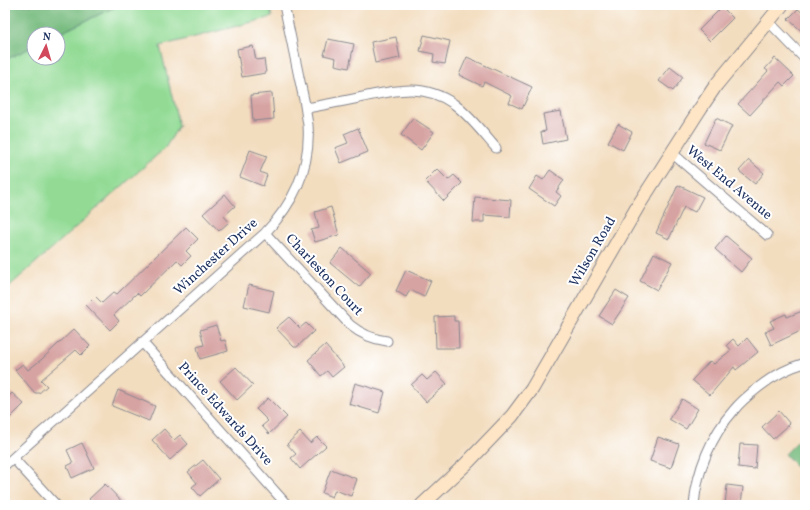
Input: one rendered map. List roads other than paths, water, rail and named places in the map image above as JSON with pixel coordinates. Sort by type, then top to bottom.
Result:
[{"type":"street","name":"Winchester Drive","points":[[5,465],[265,233],[290,202],[302,174],[306,159],[308,127],[306,108],[284,5]]},
{"type":"street","name":"Wilson Road","points":[[422,505],[466,464],[502,427],[532,389],[638,206],[716,85],[782,5]]},
{"type":"street","points":[[768,22],[805,59]]},
{"type":"street","points":[[306,108],[393,91],[425,91],[442,98],[458,108],[496,148]]},
{"type":"street","name":"West End Avenue","points":[[672,153],[767,235]]},
{"type":"street","name":"Charleston Court","points":[[265,233],[350,325],[366,336],[387,341]]},
{"type":"street","name":"Prince Edwards Drive","points":[[142,342],[287,505]]},
{"type":"street","points":[[694,505],[703,462],[723,424],[734,409],[746,397],[773,376],[784,370],[805,363]]},
{"type":"street","points":[[13,458],[56,505]]}]
